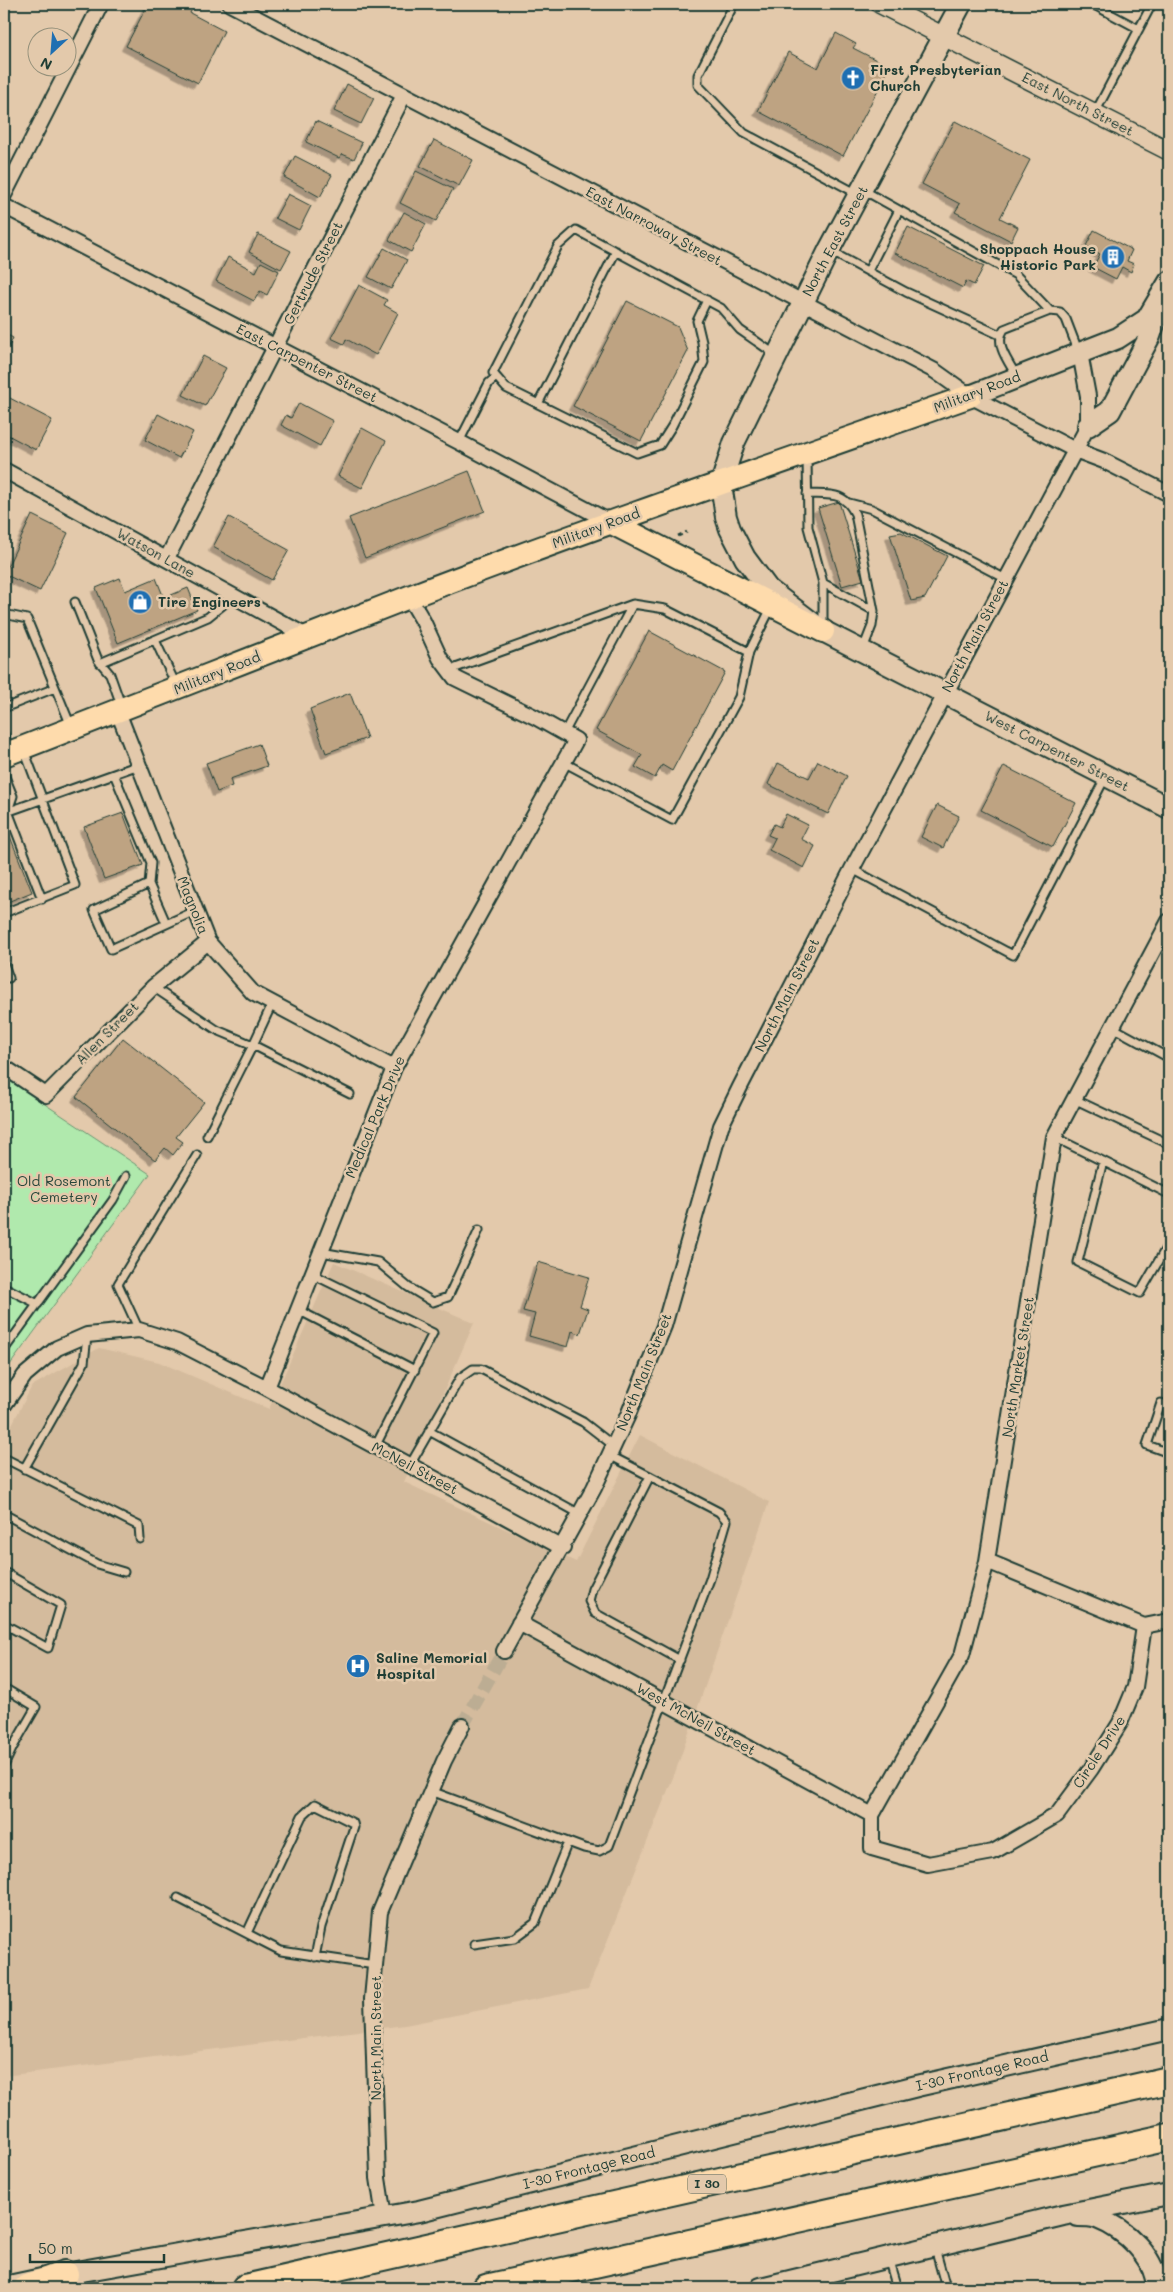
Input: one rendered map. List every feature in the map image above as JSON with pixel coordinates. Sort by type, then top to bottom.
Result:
[{"type":"highway","name":"I 30","points":[[246,2288],[1169,2080]]},
{"type":"highway","points":[[486,2288],[1169,2137]]},
{"type":"highway","points":[[26,2288],[65,2274]]},
{"type":"main road","name":"North East Street","points":[[721,484],[734,443],[776,355],[860,192],[961,4]]},
{"type":"main road","name":"Military Road","points":[[10,747],[72,729],[121,711],[410,597],[610,522],[970,396],[1016,376],[1118,338],[1147,319],[1167,288]]},
{"type":"main road","points":[[1088,426],[1110,410],[1150,336],[1167,288]]},
{"type":"main road","points":[[721,484],[730,529],[745,558],[768,588],[823,631]]},
{"type":"main road","points":[[610,522],[944,694]]},
{"type":"main road","name":"West Carpenter Street","points":[[944,694],[1169,808]]},
{"type":"main road","name":"I-30 Frontage Road","points":[[4,2287],[65,2274],[429,2208],[917,2086],[1169,2029]]},
{"type":"main road","points":[[761,2288],[1063,2215],[1169,2194]]},
{"type":"main road","points":[[1063,2215],[1096,2217],[1126,2234],[1145,2256],[1157,2278],[1157,2288]]},
{"type":"street","points":[[4,195],[101,4]]},
{"type":"street","name":"East Narroway Street","points":[[230,4],[935,371],[970,396],[1075,450],[1104,461],[1169,494]]},
{"type":"street","name":"East North Street","points":[[880,4],[1169,150]]},
{"type":"street","name":"Gertrude Street","points":[[167,558],[404,95]]},
{"type":"street","name":"East Carpenter Street","points":[[4,206],[610,522]]},
{"type":"street","name":"North Main Street","points":[[504,1650],[563,1548],[580,1514],[611,1450],[664,1326],[722,1126],[852,869],[1088,426],[1088,396],[1080,353]]},
{"type":"street","name":"Watson Lane","points":[[4,470],[308,637]]},
{"type":"street","points":[[410,597],[440,658],[456,678],[564,733]]},
{"type":"street","name":"Magnolia","points":[[121,711],[139,765],[208,942],[253,993],[394,1068]]},
{"type":"street","name":"Medical Park Drive","points":[[267,1388],[394,1068],[562,762],[576,740],[564,733]]},
{"type":"street","name":"North Market Street","points":[[872,1815],[962,1655],[987,1561],[1054,1137],[1169,921]]},
{"type":"street","name":"Allen Street","points":[[4,1067],[46,1094],[153,987],[208,942]]},
{"type":"street","points":[[4,1405],[24,1375],[57,1348],[87,1335],[139,1330],[177,1342],[267,1388]]},
{"type":"street","name":"McNeil Street","points":[[267,1388],[563,1548]]},
{"type":"street","points":[[987,1561],[1144,1626],[1169,1621]]},
{"type":"street","name":"West McNeil Street","points":[[520,1623],[872,1815]]},
{"type":"street","name":"Circle Drive","points":[[872,1815],[872,1848],[928,1864],[993,1852],[1057,1814],[1091,1769],[1120,1723],[1135,1687],[1144,1626]]},
{"type":"street","name":"North Main Street","points":[[384,2217],[378,2168],[372,1999],[380,1912],[430,1792],[462,1726]]},
{"type":"lane","points":[[734,4],[698,75],[698,85],[744,133],[899,210],[1016,275],[1050,311]]},
{"type":"lane","points":[[1092,4],[1139,29]]},
{"type":"lane","points":[[1095,113],[1152,4]]},
{"type":"lane","points":[[868,271],[899,210]]},
{"type":"lane","points":[[707,300],[697,321],[704,362],[672,426],[660,445],[637,452],[506,388],[493,373],[558,246],[576,230],[616,251],[707,300],[721,308],[740,330],[776,355]]},
{"type":"lane","points":[[830,250],[906,292],[1000,335]]},
{"type":"lane","points":[[538,404],[616,251]]},
{"type":"lane","points":[[1016,376],[999,343],[1000,335],[1004,329],[1050,311],[1060,312],[1066,319],[1080,353]]},
{"type":"lane","points":[[459,442],[489,383],[496,377]]},
{"type":"lane","points":[[807,453],[808,527],[822,583],[823,631]]},
{"type":"lane","points":[[807,494],[840,496],[849,503],[855,514],[874,611],[872,626],[862,652]]},
{"type":"lane","points":[[849,503],[872,508],[1006,579]]},
{"type":"lane","points":[[822,583],[874,611]]},
{"type":"lane","points":[[100,663],[208,618],[234,596]]},
{"type":"lane","points":[[75,602],[100,663],[110,674],[121,711]]},
{"type":"lane","points":[[450,670],[633,604],[665,609],[749,652]]},
{"type":"lane","points":[[564,733],[633,604]]},
{"type":"lane","points":[[562,762],[672,820],[739,697],[749,652],[773,605]]},
{"type":"lane","points":[[4,614],[27,619],[72,729]]},
{"type":"lane","points":[[155,640],[178,689]]},
{"type":"lane","points":[[4,708],[55,688]]},
{"type":"lane","points":[[4,913],[75,885],[42,800],[10,747]]},
{"type":"lane","points":[[6,812],[139,765]]},
{"type":"lane","points":[[4,774],[13,796],[6,812],[42,899]]},
{"type":"lane","points":[[114,774],[151,863],[149,884],[166,923]]},
{"type":"lane","points":[[852,869],[1013,955],[1106,776]]},
{"type":"lane","points":[[149,884],[94,910],[111,949],[195,911]]},
{"type":"lane","points":[[4,964],[9,978]]},
{"type":"lane","points":[[153,987],[217,1030],[253,1045],[350,1094]]},
{"type":"lane","points":[[207,1136],[272,1004]]},
{"type":"lane","points":[[1112,1027],[1169,1058]]},
{"type":"lane","points":[[1074,1098],[1169,1144]]},
{"type":"lane","points":[[1054,1137],[1169,1194]]},
{"type":"lane","points":[[139,1330],[118,1284],[197,1155]]},
{"type":"lane","points":[[1103,1161],[1078,1262],[1140,1294],[1169,1243]]},
{"type":"lane","points":[[4,1350],[113,1200],[126,1176]]},
{"type":"lane","points":[[321,1252],[378,1262],[408,1287],[433,1302],[448,1296],[479,1230]]},
{"type":"lane","points":[[312,1274],[433,1333],[375,1447]]},
{"type":"lane","points":[[4,1287],[38,1304]]},
{"type":"lane","points":[[298,1310],[414,1370]]},
{"type":"lane","points":[[24,1469],[84,1363],[87,1335]]},
{"type":"lane","points":[[410,1465],[460,1378],[473,1369],[481,1369],[583,1422],[611,1450],[650,1476],[719,1512],[726,1522],[710,1579],[609,1846],[599,1851],[568,1842],[430,1792]]},
{"type":"lane","points":[[1169,1406],[1162,1403],[1146,1445],[1169,1454]]},
{"type":"lane","points":[[429,1431],[580,1514]]},
{"type":"lane","points":[[4,1458],[139,1526],[140,1540]]},
{"type":"lane","points":[[650,1476],[592,1589],[589,1601],[595,1613],[680,1660]]},
{"type":"lane","points":[[4,1514],[97,1564],[124,1572]]},
{"type":"lane","points":[[4,1572],[61,1605],[48,1648],[4,1624]]},
{"type":"lane","points":[[4,1688],[36,1707],[4,1766]]},
{"type":"lane","points":[[4,1742],[13,1747]]},
{"type":"lane","points":[[247,1933],[302,1816],[315,1804],[353,1823],[354,1827],[321,1927],[314,1957]]},
{"type":"lane","points":[[474,1944],[515,1938],[535,1923],[568,1842]]},
{"type":"lane","points":[[178,1898],[281,1951],[376,1965]]},
{"type":"lane","points":[[935,2246],[946,2288]]},
{"type":"lane","points":[[888,2258],[896,2288]]},
{"type":"shaded area","name":"Saline Memorial Hospital","points":[[334,1262],[474,1323],[404,1482],[576,1562],[640,1435],[769,1502],[676,1770],[588,1989],[405,2025],[4,2076],[4,1440],[32,1386],[99,1348],[159,1362],[269,1409]]},
{"type":"green space","name":"Old Rosemont Cemetery","points":[[4,1077],[150,1174],[4,1373]]},
{"type":"building","points":[[148,4],[188,4],[193,7],[190,13],[224,31],[198,83],[126,46]]},
{"type":"building","points":[[836,33],[856,44],[853,48],[890,67],[843,156],[758,111],[788,52],[818,68]]},
{"type":"building","points":[[347,84],[374,98],[361,124],[334,111]]},
{"type":"building","points":[[316,121],[362,143],[354,159],[342,154],[339,158],[306,142]]},
{"type":"building","points":[[955,121],[1030,160],[1000,218],[1018,227],[1011,241],[955,212],[960,204],[922,184]]},
{"type":"building","points":[[434,140],[473,160],[459,186],[420,166]]},
{"type":"building","points":[[295,156],[332,175],[320,197],[284,177]]},
{"type":"building","points":[[416,171],[453,189],[436,221],[400,203]]},
{"type":"building","points":[[288,194],[311,206],[299,230],[275,218]]},
{"type":"building","points":[[404,212],[426,224],[411,252],[389,240]]},
{"type":"building","points":[[908,227],[984,266],[974,285],[966,281],[963,288],[895,253]]},
{"type":"building","name":"Shoppach House Historic Park","points":[[1094,230],[1132,250],[1127,261],[1134,264],[1131,272],[1122,267],[1116,279],[1093,267],[1100,254],[1086,246]]},
{"type":"building","points":[[258,234],[291,251],[281,269],[249,252]]},
{"type":"building","points":[[384,248],[407,260],[391,289],[368,277]]},
{"type":"building","points":[[228,257],[256,272],[261,262],[279,271],[267,295],[260,291],[254,301],[216,281]]},
{"type":"building","points":[[359,285],[387,300],[384,305],[398,313],[376,355],[346,339],[344,344],[331,338]]},
{"type":"building","points":[[627,301],[678,327],[688,351],[641,441],[573,406]]},
{"type":"building","points":[[4,333],[13,338],[4,357]]},
{"type":"building","points":[[203,356],[226,368],[205,406],[183,395]]},
{"type":"building","points":[[4,395],[52,420],[36,450],[4,433]]},
{"type":"building","points":[[299,403],[333,421],[320,446],[281,425],[286,415],[291,418]]},
{"type":"building","points":[[158,414],[193,432],[179,458],[145,440]]},
{"type":"building","points":[[362,428],[386,441],[362,488],[338,476]]},
{"type":"building","points":[[469,471],[485,511],[365,558],[349,518]]},
{"type":"building","points":[[839,502],[863,580],[842,586],[818,508]]},
{"type":"building","points":[[32,515],[68,533],[40,591],[4,574]]},
{"type":"building","points":[[229,517],[289,550],[272,580],[213,547]]},
{"type":"building","points":[[901,532],[947,556],[925,598],[911,601],[890,534]]},
{"type":"building","points":[[120,578],[125,591],[156,578],[164,598],[188,588],[197,610],[118,643],[96,588]]},
{"type":"building","points":[[649,631],[725,672],[672,771],[662,765],[655,778],[635,767],[642,755],[596,730]]},
{"type":"building","points":[[350,693],[367,738],[326,753],[310,709]]},
{"type":"building","points":[[259,744],[267,766],[230,779],[232,786],[217,792],[206,763]]},
{"type":"building","points":[[818,761],[847,776],[828,814],[768,784],[778,763],[809,778]]},
{"type":"building","points":[[1004,766],[1076,803],[1053,847],[981,810]]},
{"type":"building","points":[[937,805],[959,816],[943,848],[921,837]]},
{"type":"building","points":[[123,813],[143,865],[104,879],[84,827]]},
{"type":"building","points":[[786,814],[808,825],[801,839],[815,846],[804,868],[769,850],[775,838],[768,835],[774,824],[780,827]]},
{"type":"building","points":[[9,834],[32,892],[5,903],[4,836]]},
{"type":"building","points":[[123,1038],[204,1102],[176,1137],[183,1142],[173,1155],[165,1148],[155,1160],[76,1097]]},
{"type":"building","points":[[538,1262],[589,1277],[580,1306],[588,1309],[580,1334],[572,1331],[568,1347],[529,1336],[535,1314],[523,1311]]},
{"type":"tunnel","points":[[462,1726],[504,1651]]},
{"type":"place","name":"First Presbyterian Church","points":[[853,78]]},
{"type":"place","name":"Shoppach House Historic Park","points":[[1113,257]]},
{"type":"place","name":"Tire Engineers","points":[[140,602]]},
{"type":"place","name":"Saline Memorial Hospital","points":[[358,1666]]}]
